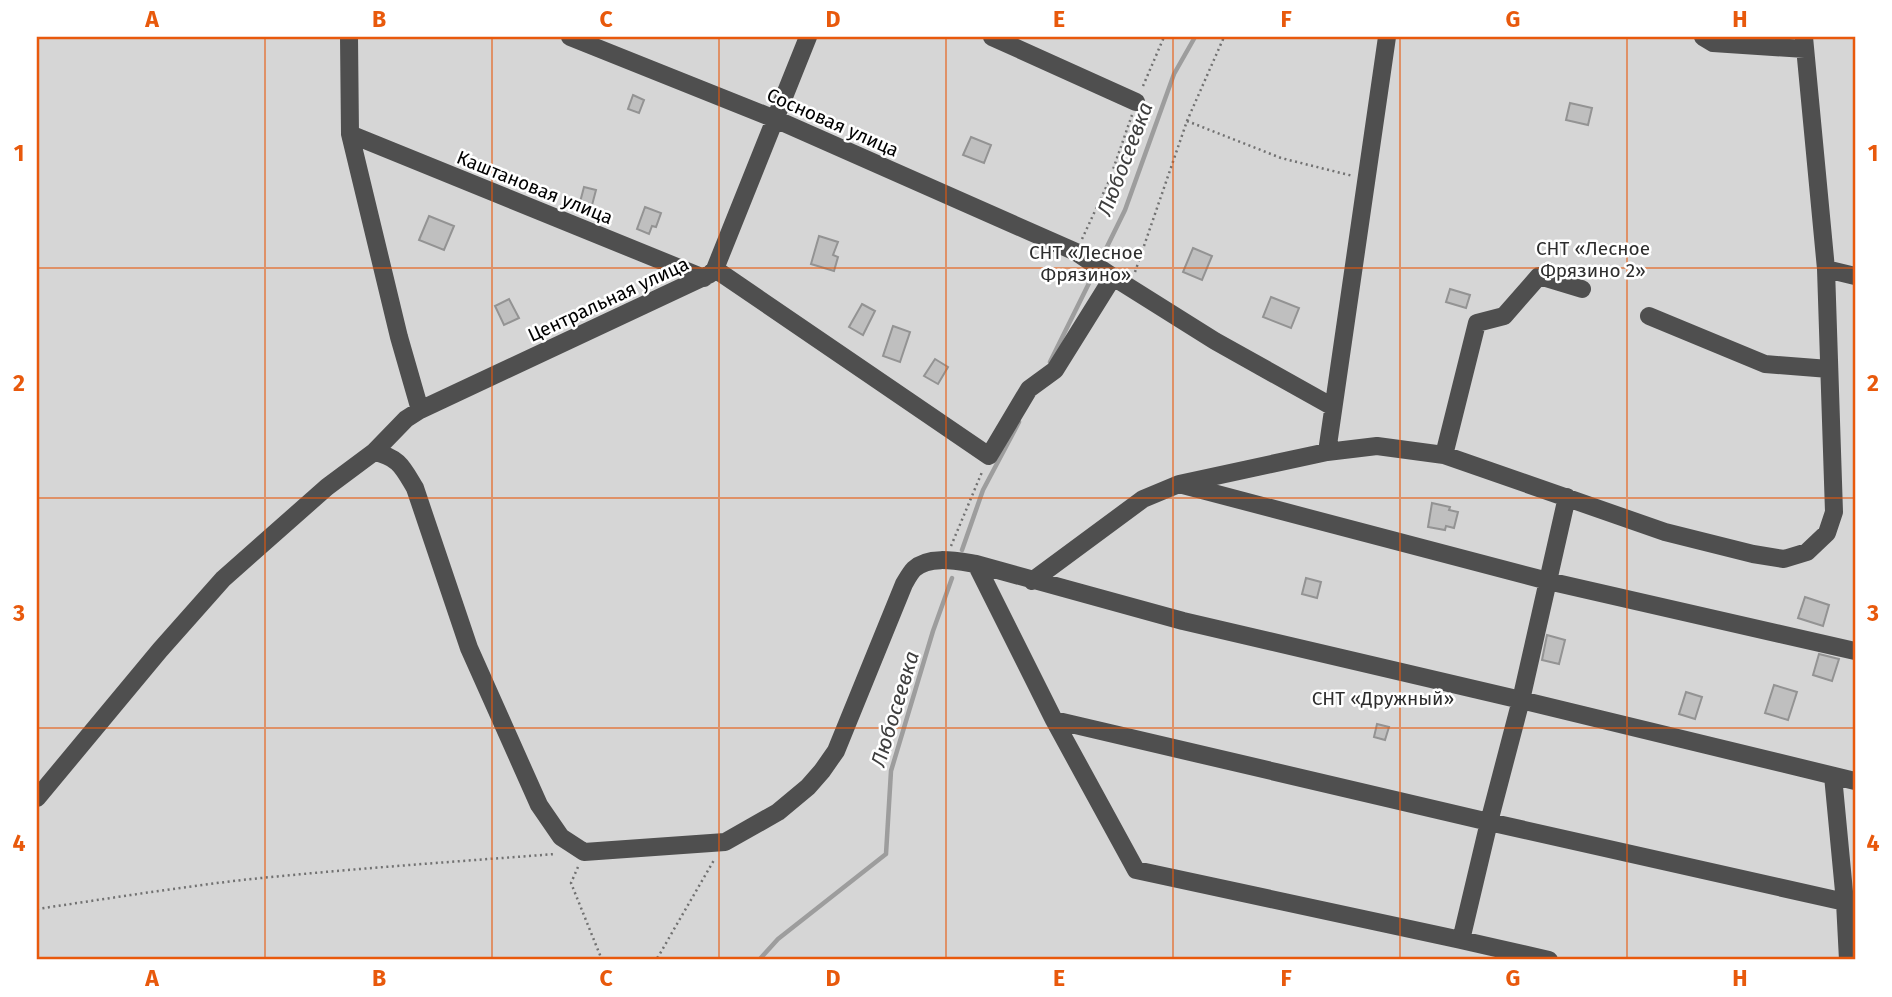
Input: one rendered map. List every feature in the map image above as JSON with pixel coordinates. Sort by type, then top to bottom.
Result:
[{"type":"street","points":[[37,798],[223,579],[327,487],[374,452],[413,414],[398,337],[349,134],[349,37]]},
{"type":"street","name":"Сосновая улица","points":[[570,37],[775,119],[1076,251],[1215,341],[1333,407]]},
{"type":"street","name":"Центральная улица","points":[[413,414],[709,273],[808,37]]},
{"type":"street","points":[[992,37],[1136,102]]},
{"type":"street","points":[[1327,452],[1388,37]]},
{"type":"street","points":[[1032,581],[1143,499],[1179,484],[1327,452],[1377,446],[1444,455],[1665,532],[1753,554],[1784,559],[1807,552],[1827,533],[1834,512],[1826,269],[1804,43],[1713,43],[1703,37]]},
{"type":"street","name":"Каштановая улица","points":[[349,134],[709,273],[989,456]]},
{"type":"street","points":[[1826,269],[1855,276]]},
{"type":"street","points":[[1444,455],[1477,323],[1504,316],[1539,276],[1582,289]]},
{"type":"street","points":[[989,456],[1029,389],[1055,370],[1113,277]]},
{"type":"street","points":[[1649,316],[1765,364],[1829,369]]},
{"type":"street","points":[[374,452],[388,455],[401,465],[415,488],[469,648],[539,805],[561,837],[584,852],[724,842],[778,812],[808,787],[836,751],[904,584],[913,570],[924,563],[944,560],[976,564],[1183,621],[1521,699],[1855,781]]},
{"type":"street","points":[[1179,484],[1548,581],[1855,651]]},
{"type":"street","points":[[1461,940],[1521,699],[1567,497]]},
{"type":"street","points":[[976,564],[1054,720],[1136,870],[1549,960]]},
{"type":"street","points":[[1054,720],[1845,902]]},
{"type":"street","points":[[1833,776],[1848,960]]},
{"type":"path","points":[[1076,251],[1109,181],[1136,102],[1164,37]]},
{"type":"path","points":[[1130,287],[1187,121],[1224,37]]},
{"type":"path","points":[[1187,121],[1281,158],[1367,180]]},
{"type":"path","points":[[944,560],[989,456]]},
{"type":"path","points":[[652,960],[658,957],[724,842]]},
{"type":"path","points":[[584,852],[571,883],[602,960]]},
{"type":"path","points":[[37,909],[243,880],[409,864],[557,854]]},
{"type":"green space","points":[[37,37],[1855,37],[1855,960],[37,960]]},
{"type":"building","points":[[633,95],[644,100],[639,113],[628,109]]},
{"type":"building","points":[[1570,103],[1592,108],[1588,125],[1566,120]]},
{"type":"building","points":[[971,137],[991,145],[984,163],[963,155]]},
{"type":"building","points":[[584,187],[596,190],[591,209],[579,206]]},
{"type":"building","points":[[645,207],[661,213],[656,227],[652,226],[649,234],[637,229]]},
{"type":"building","points":[[429,216],[454,226],[444,250],[419,240]]},
{"type":"building","points":[[819,236],[838,242],[833,255],[838,257],[834,271],[811,264]]},
{"type":"building","points":[[1193,248],[1212,256],[1202,280],[1183,272]]},
{"type":"building","points":[[1450,289],[1470,295],[1466,308],[1446,302]]},
{"type":"building","points":[[1271,297],[1299,308],[1291,328],[1263,317]]},
{"type":"building","points":[[509,299],[519,318],[504,325],[495,306]]},
{"type":"building","points":[[862,304],[875,311],[863,335],[849,327]]},
{"type":"building","points":[[893,326],[910,332],[900,362],[883,356]]},
{"type":"building","points":[[935,359],[948,367],[938,384],[924,376]]},
{"type":"building","points":[[1432,503],[1450,507],[1449,510],[1458,512],[1454,528],[1446,526],[1445,530],[1428,527]]},
{"type":"building","points":[[1306,578],[1321,582],[1317,598],[1302,594]]},
{"type":"building","points":[[1805,597],[1829,605],[1823,626],[1798,618]]},
{"type":"building","points":[[1547,635],[1565,640],[1559,664],[1542,660]]},
{"type":"building","points":[[1819,654],[1839,659],[1832,681],[1813,675]]},
{"type":"building","points":[[1774,685],[1797,692],[1788,720],[1765,713]]},
{"type":"building","points":[[1686,692],[1702,697],[1695,719],[1679,714]]},
{"type":"building","points":[[1377,724],[1389,727],[1385,740],[1374,737]]},
{"type":"waterway","name":"Любосеевка","points":[[1100,261],[1125,210],[1174,74],[1195,37]]},
{"type":"waterway","name":"Любосеевка","points":[[1050,362],[1096,269]]},
{"type":"waterway","name":"Любосеевка","points":[[962,550],[983,490],[1019,422]]},
{"type":"waterway","name":"Любосеевка","points":[[759,960],[778,939],[886,854],[891,771],[933,631],[952,578]]},
{"type":"park label","name":"СНТ «Лесное Фрязино 2»","points":[[1593,259]]},
{"type":"park label","name":"СНТ «Лесное Фрязино»","points":[[1086,263]]},
{"type":"park label","name":"СНТ «Дружный»","points":[[1383,698]]}]
